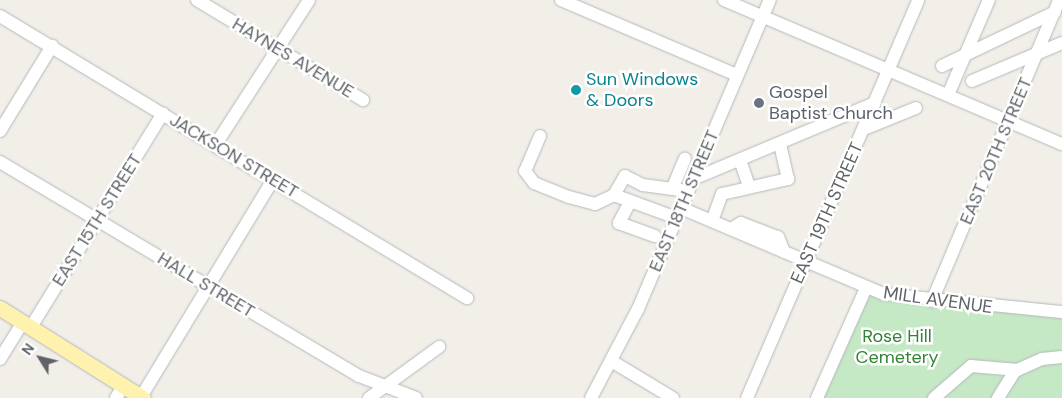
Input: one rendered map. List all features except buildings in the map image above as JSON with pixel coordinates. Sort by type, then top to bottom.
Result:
[{"type":"main road","points":[[0,308],[27,325],[120,392],[142,397]]},
{"type":"street","name":"HAYNES AVENUE","points":[[197,0],[363,100]]},
{"type":"street","points":[[216,144],[309,0]]},
{"type":"street","points":[[561,0],[737,75]]},
{"type":"street","points":[[724,0],[1062,144]]},
{"type":"street","name":"EAST 18TH STREET","points":[[591,398],[613,362],[770,0]]},
{"type":"street","name":"EAST 19TH STREET","points":[[747,398],[918,0]]},
{"type":"street","points":[[948,95],[989,0]]},
{"type":"street","name":"EAST 20TH STREET","points":[[932,301],[1036,56],[1058,11],[1059,0]]},
{"type":"street","points":[[942,66],[1058,11]]},
{"type":"street","name":"JACKSON STREET","points":[[0,16],[216,144],[467,298]]},
{"type":"street","points":[[972,81],[1036,56],[1062,43]]},
{"type":"street","points":[[0,131],[52,46]]},
{"type":"street","points":[[693,179],[875,103]]},
{"type":"street","points":[[864,129],[916,108]]},
{"type":"street","name":"EAST 15TH STREET","points":[[0,359],[27,325],[98,220],[163,113]]},
{"type":"street","points":[[540,136],[525,171],[534,183],[595,204],[614,195],[625,176],[643,185],[688,191]]},
{"type":"street","points":[[712,221],[722,194],[749,186],[788,179],[780,144]]},
{"type":"street","points":[[672,189],[685,159]]},
{"type":"street","points":[[740,160],[749,186]]},
{"type":"street","name":"HALL STREET","points":[[0,162],[359,376],[416,398]]},
{"type":"street","points":[[142,397],[273,180]]},
{"type":"street","name":"MILL AVENUE","points":[[614,195],[630,202],[712,221],[866,288],[932,301],[1062,312]]},
{"type":"street","points":[[630,202],[619,223],[655,236]]},
{"type":"street","points":[[817,398],[866,288]]},
{"type":"street","points":[[369,398],[439,347]]},
{"type":"street","points":[[934,398],[972,366],[1018,370],[1062,357]]},
{"type":"street","points":[[613,362],[672,398]]},
{"type":"street","points":[[998,398],[1018,370]]},
{"type":"green space","name":"Rose Hill Cemetery","points":[[866,288],[1062,312],[1062,398],[817,398]]},
{"type":"place","name":"Sun Windows & Doors","points":[[576,90]]},
{"type":"place","name":"Gospel Baptist Church","points":[[759,103]]}]
